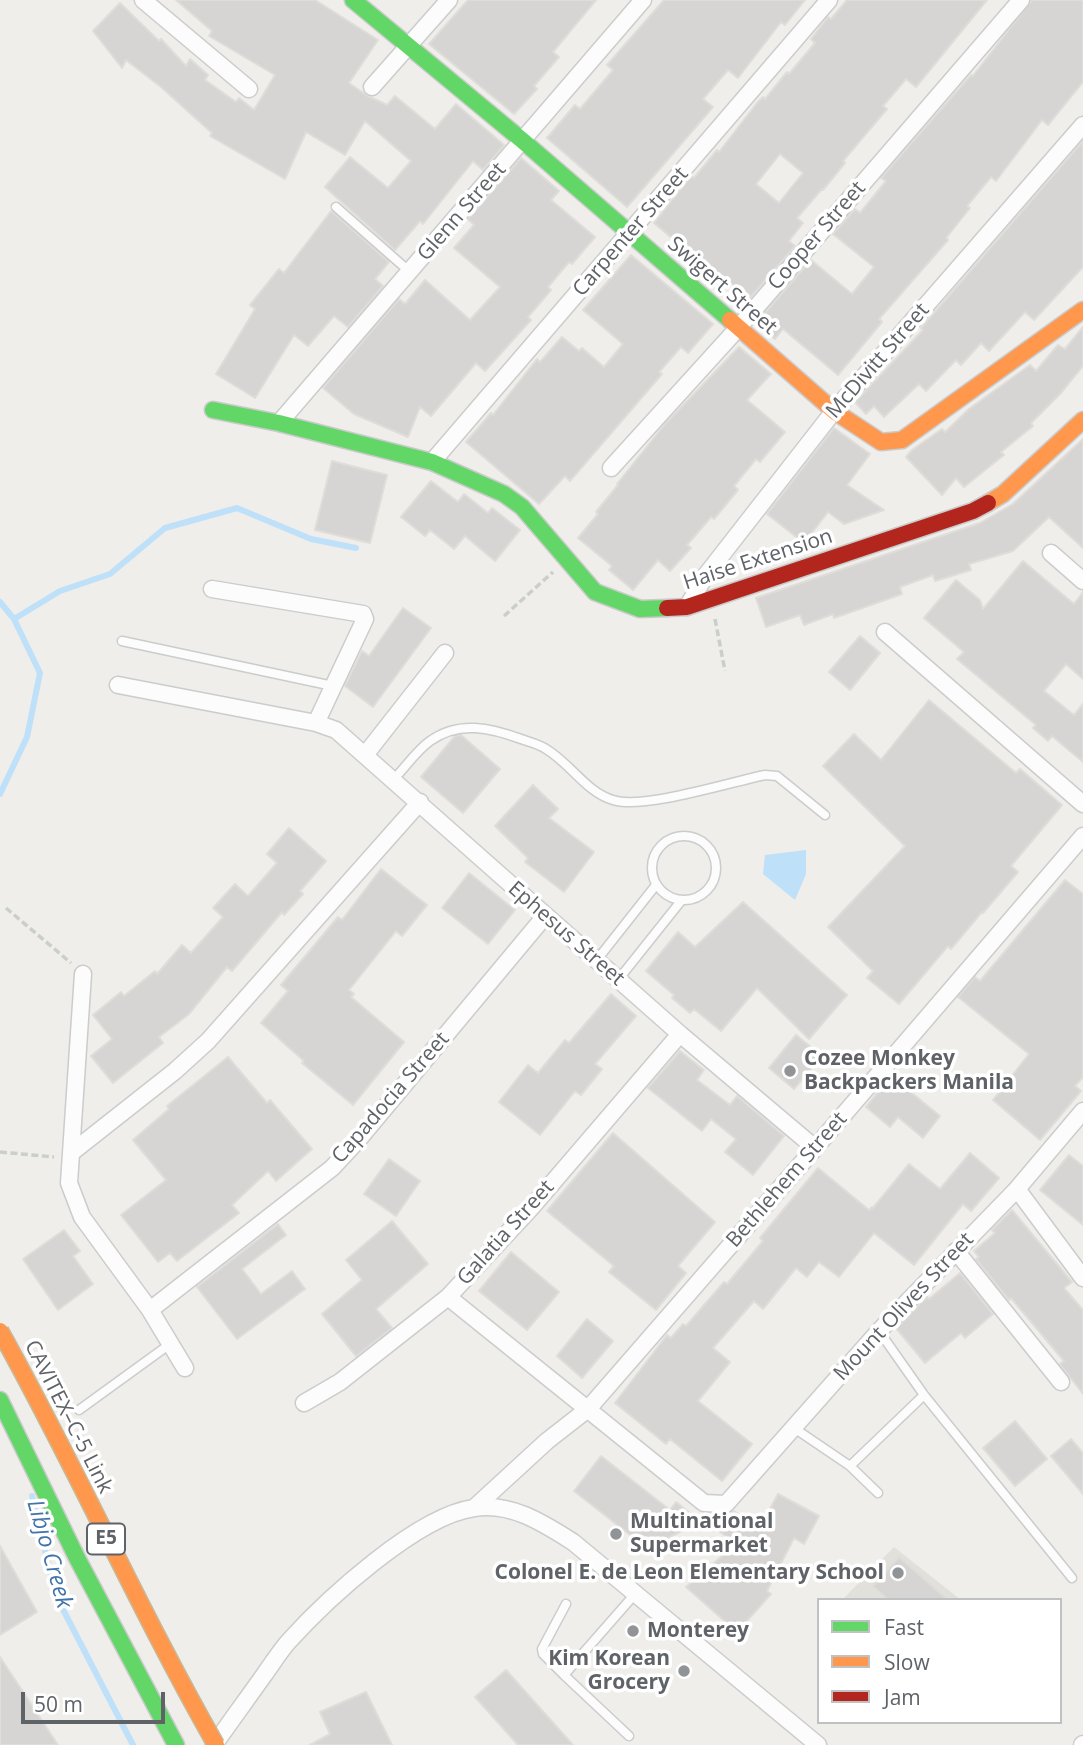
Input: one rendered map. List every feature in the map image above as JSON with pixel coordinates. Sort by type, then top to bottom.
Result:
[{"type":"main road","name":"Swigert Street","points":[[352,0],[523,141],[834,411],[881,442],[902,440],[1083,310]]},
{"type":"main road","name":"Haise Extension","points":[[213,410],[279,423],[432,462],[504,494],[522,507],[594,592],[640,609],[687,607],[988,504],[1003,494],[1083,419]]},
{"type":"main road","name":"CAVITEX–C-5 Link","points":[[0,1331],[34,1390],[108,1543],[215,1745]]},
{"type":"main road","name":"E5","points":[[0,1400],[77,1558],[176,1745]]},
{"type":"street","points":[[143,0],[249,89]]},
{"type":"street","points":[[372,87],[449,0]]},
{"type":"street","name":"Glenn Street","points":[[279,423],[643,0]]},
{"type":"street","name":"Carpenter Street","points":[[432,462],[830,0]]},
{"type":"street","name":"Cooper Street","points":[[611,468],[739,327],[1021,0]]},
{"type":"street","name":"McDivitt Street","points":[[687,607],[706,575],[834,411],[1083,125]]},
{"type":"street","points":[[1051,554],[1083,581]]},
{"type":"street","points":[[212,589],[363,614],[365,619],[316,723]]},
{"type":"street","points":[[885,632],[1083,804]]},
{"type":"street","points":[[365,755],[445,653]]},
{"type":"street","name":"Ephesus Street","points":[[118,685],[316,723],[336,730],[596,961],[815,1148]]},
{"type":"street","points":[[71,1156],[208,1041],[420,802]]},
{"type":"street","name":"Bethlehem Street","points":[[474,1508],[547,1441],[588,1409],[1083,836]]},
{"type":"street","name":"Capadocia Street","points":[[150,1310],[332,1168],[545,916]]},
{"type":"street","points":[[83,974],[69,1183],[82,1217],[150,1310],[185,1368]]},
{"type":"street","name":"Galatia Street","points":[[304,1403],[340,1382],[448,1297],[530,1209],[680,1034]]},
{"type":"street","name":"Mount Olives Street","points":[[588,1409],[704,1503],[726,1504],[878,1331],[1017,1189],[1083,1111]]},
{"type":"street","points":[[1017,1189],[1083,1278]]},
{"type":"street","points":[[956,1251],[1061,1382]]},
{"type":"street","points":[[448,1297],[588,1409]]},
{"type":"street","points":[[215,1745],[288,1642],[354,1579],[410,1536],[442,1518],[474,1508],[508,1509],[539,1520],[573,1542],[818,1745]]},
{"type":"lane","points":[[336,207],[410,272]]},
{"type":"lane","points":[[122,641],[333,686]]},
{"type":"lane","points":[[393,780],[428,742],[443,734],[474,726],[496,730],[545,748],[594,790],[611,800],[628,803],[651,801],[765,775],[777,776],[825,815]]},
{"type":"lane","points":[[618,980],[681,901],[700,896],[713,881],[716,871],[711,851],[696,838],[676,836],[659,847],[651,865],[656,885],[662,893],[681,901]]},
{"type":"lane","points":[[596,961],[656,885]]},
{"type":"lane","points":[[878,1331],[924,1395],[1072,1578]]},
{"type":"lane","points":[[79,1410],[171,1344]]},
{"type":"lane","points":[[850,1466],[924,1395]]},
{"type":"lane","points":[[794,1428],[850,1466],[878,1493]]},
{"type":"lane","points":[[564,1675],[635,1594]]},
{"type":"lane","points":[[566,1604],[542,1649],[543,1654],[629,1736]]},
{"type":"path","points":[[504,616],[568,559]]},
{"type":"path","points":[[687,607],[713,612],[725,671]]},
{"type":"path","points":[[6,908],[83,974]]},
{"type":"path","points":[[0,1152],[71,1156]]},
{"type":"shaded area","name":"Colonel E. de Leon Elementary School","points":[[894,1547],[958,1598],[844,1598]]},
{"type":"water","points":[[806,850],[806,874],[795,900],[763,874],[765,855]]},
{"type":"building","points":[[176,0],[315,0],[378,40],[349,83],[387,105],[395,96],[435,129],[456,104],[504,145],[483,170],[473,161],[423,224],[420,221],[395,250],[325,187],[350,157],[388,188],[411,161],[365,121],[345,155],[306,132],[285,179],[210,136],[212,133],[126,60],[122,68],[93,31],[120,3],[159,41],[161,39],[186,66],[190,59],[208,75],[205,80],[236,102],[239,98],[254,110],[275,75],[209,36],[212,31]]},
{"type":"building","points":[[468,0],[596,0],[553,52],[559,57],[534,86],[537,89],[514,114],[429,44]]},
{"type":"building","points":[[664,0],[805,0],[785,25],[781,22],[738,78],[728,70],[703,99],[713,107],[627,207],[547,138],[575,105],[580,109],[613,70],[607,65]]},
{"type":"building","points":[[847,0],[987,0],[916,87],[906,79],[883,106],[887,109],[843,161],[845,163],[823,190],[797,218],[803,223],[789,241],[795,246],[747,301],[654,223],[691,176],[694,178],[717,150],[719,152],[757,103],[763,97],[765,99],[787,72],[789,74],[815,43],[811,39],[828,17],[831,19]],"holes":[[[780,154],[803,173],[779,203],[756,184]]]},
{"type":"building","points":[[1032,0],[1083,0],[1083,82],[1048,125],[1042,120],[996,181],[991,177],[967,206],[970,208],[946,238],[948,240],[879,319],[882,322],[838,375],[783,329],[775,339],[757,325],[811,260],[852,294],[874,267],[833,234],[855,209],[860,213],[886,181],[881,178],[971,75],[973,76]]},
{"type":"building","points":[[1083,141],[1083,267],[1034,320],[1025,312],[989,351],[981,343],[961,365],[956,360],[926,391],[919,384],[884,417],[874,406],[866,414],[855,402],[923,330],[921,328]]},
{"type":"building","points":[[521,158],[559,191],[551,200],[595,237],[548,287],[551,290],[528,317],[531,320],[485,371],[476,363],[431,416],[420,407],[408,437],[354,414],[323,388],[399,299],[405,304],[425,280],[470,320],[500,287],[454,248],[474,225],[468,219]]},
{"type":"building","points":[[331,211],[389,262],[375,279],[383,286],[348,327],[334,316],[308,346],[294,335],[255,398],[216,374],[255,309],[250,305],[279,269],[284,273]]},
{"type":"building","points":[[631,255],[713,324],[688,353],[681,347],[659,372],[662,374],[570,481],[565,476],[539,504],[466,442],[491,413],[493,415],[537,359],[540,362],[562,337],[579,351],[582,348],[604,367],[623,344],[583,310]]},
{"type":"building","points":[[1083,327],[1083,366],[1031,423],[1033,426],[1001,452],[1004,455],[964,487],[956,478],[942,495],[906,457],[942,429],[945,432],[969,409],[1030,365],[1036,371],[1058,345],[1065,349]]},
{"type":"building","points":[[739,347],[771,374],[747,400],[785,432],[760,462],[756,459],[734,486],[738,490],[714,519],[711,517],[687,545],[691,548],[670,571],[658,560],[633,590],[609,570],[612,566],[578,538],[665,424]]},
{"type":"building","points":[[834,428],[870,454],[847,485],[884,510],[844,524],[828,512],[804,543],[767,514]]},
{"type":"building","points":[[1083,439],[1083,548],[1049,517],[1013,551],[969,564],[971,570],[935,581],[933,575],[900,587],[902,594],[834,618],[833,614],[804,625],[800,615],[766,627],[756,598],[980,523],[1013,504]]},
{"type":"building","points":[[332,461],[387,475],[370,543],[315,530]]},
{"type":"building","points":[[431,481],[458,502],[464,494],[488,513],[492,508],[520,530],[495,561],[465,536],[454,549],[430,530],[425,536],[401,517]]},
{"type":"building","points":[[1023,561],[1074,604],[1083,592],[1083,679],[1066,664],[1044,691],[1074,715],[1083,704],[1083,762],[1052,736],[1048,741],[1033,728],[1036,725],[957,659],[964,652],[924,618],[956,580],[980,600],[983,609]]},
{"type":"building","points":[[403,608],[431,628],[373,707],[345,686],[362,651],[369,656]]},
{"type":"building","points":[[860,636],[880,653],[850,690],[829,672]]},
{"type":"building","points":[[929,700],[1016,773],[1020,769],[1062,805],[1011,866],[1018,872],[951,949],[948,946],[899,1004],[867,978],[873,971],[828,927],[905,846],[823,766],[854,734],[881,760]]},
{"type":"building","points":[[461,735],[500,769],[463,813],[421,777],[455,736]]},
{"type":"building","points":[[533,785],[558,809],[549,818],[594,852],[564,892],[525,862],[528,858],[495,826]]},
{"type":"building","points":[[289,828],[326,861],[300,891],[303,894],[284,915],[282,912],[232,971],[227,967],[189,1014],[159,1037],[163,1043],[113,1083],[91,1056],[112,1039],[93,1015],[121,992],[124,996],[155,971],[157,974],[182,945],[191,953],[223,917],[213,908],[235,884],[248,896],[277,863],[267,854]]},
{"type":"building","points":[[381,869],[427,905],[402,936],[396,931],[349,990],[354,994],[351,997],[404,1042],[353,1105],[302,1063],[304,1061],[261,1023],[288,991],[281,985],[338,917],[342,920]]},
{"type":"building","points":[[469,873],[515,910],[488,944],[442,908]]},
{"type":"building","points":[[1065,880],[1083,894],[1083,1077],[1075,1086],[1081,1091],[1040,1140],[993,1100],[1029,1054],[958,997],[975,977],[980,981]]},
{"type":"building","points":[[743,902],[847,995],[809,1039],[757,988],[721,1031],[694,1009],[690,1013],[646,971],[678,932],[695,947]]},
{"type":"building","points":[[611,994],[636,1016],[595,1064],[602,1069],[581,1095],[575,1091],[540,1135],[499,1102],[528,1065],[538,1073],[565,1040],[569,1043]]},
{"type":"building","points":[[796,1035],[822,1056],[794,1089],[769,1068]]},
{"type":"building","points":[[680,1051],[704,1070],[697,1080],[730,1105],[737,1096],[784,1136],[753,1175],[725,1152],[736,1139],[711,1119],[702,1131],[648,1088]]},
{"type":"building","points":[[228,1057],[267,1103],[270,1100],[312,1149],[276,1181],[268,1171],[232,1205],[239,1213],[177,1261],[170,1253],[158,1262],[121,1215],[166,1180],[133,1140],[169,1109],[167,1106]]},
{"type":"building","points":[[891,1076],[940,1116],[923,1138],[898,1117],[890,1127],[866,1107]]},
{"type":"building","points":[[613,1133],[715,1222],[678,1266],[686,1273],[656,1310],[609,1272],[614,1266],[547,1211]]},
{"type":"building","points":[[970,1153],[999,1178],[971,1211],[963,1204],[914,1265],[874,1233],[839,1277],[819,1262],[807,1277],[796,1268],[763,1309],[754,1301],[713,1348],[730,1362],[698,1401],[752,1444],[722,1481],[670,1439],[666,1444],[615,1403],[667,1335],[671,1338],[683,1324],[686,1326],[724,1282],[727,1284],[763,1241],[760,1238],[818,1168],[869,1210],[909,1164],[940,1189]]},
{"type":"building","points":[[1069,1155],[1083,1166],[1083,1225],[1040,1190]]},
{"type":"building","points":[[389,1159],[420,1181],[396,1216],[364,1194]]},
{"type":"building","points":[[1012,1210],[1072,1282],[1064,1288],[1083,1310],[1083,1394],[1060,1364],[1064,1361],[976,1259],[979,1257],[974,1251],[995,1233],[992,1230]]},
{"type":"building","points":[[392,1221],[428,1264],[376,1309],[392,1328],[356,1356],[322,1314],[362,1280],[346,1260]]},
{"type":"building","points":[[278,1224],[286,1235],[242,1269],[261,1294],[292,1271],[305,1289],[237,1339],[197,1287]]},
{"type":"building","points":[[64,1230],[80,1251],[73,1256],[93,1284],[58,1310],[23,1259]]},
{"type":"building","points":[[511,1252],[559,1292],[527,1330],[479,1291]]},
{"type":"building","points":[[960,1273],[993,1314],[965,1338],[961,1333],[925,1363],[896,1328],[927,1297],[929,1299]]},
{"type":"building","points":[[587,1319],[613,1341],[582,1378],[557,1356]]},
{"type":"building","points":[[1015,1421],[1047,1459],[1015,1486],[983,1448]]},
{"type":"building","points":[[1071,1439],[1083,1453],[1083,1494],[1051,1456]]},
{"type":"building","points":[[601,1456],[670,1510],[676,1502],[700,1521],[648,1549],[574,1491]]},
{"type":"building","points":[[778,1494],[819,1516],[804,1544],[794,1538],[767,1591],[771,1594],[737,1632],[686,1587],[736,1544],[719,1531],[734,1511],[759,1529]]},
{"type":"building","points":[[0,1546],[37,1612],[0,1635]]},
{"type":"building","points":[[899,1557],[946,1598],[886,1598],[873,1586]]},
{"type":"building","points":[[0,1657],[58,1745],[0,1745]]},
{"type":"building","points":[[506,1670],[573,1745],[518,1745],[475,1697]]},
{"type":"building","points":[[366,1692],[392,1745],[310,1745],[330,1734],[320,1712]]},
{"type":"waterway","points":[[14,619],[60,591],[110,574],[165,528],[237,508],[311,539],[356,548]]},
{"type":"waterway","name":"Libjo Creek","points":[[0,602],[14,619],[40,673],[27,737],[0,794]]},
{"type":"waterway","name":"Libjo Creek","points":[[32,1496],[56,1596],[133,1745]]},
{"type":"traffic: fast","points":[[353,0],[523,141],[730,320]]},
{"type":"traffic: fast","points":[[213,410],[279,423],[432,462],[504,494],[522,507],[595,592],[640,609],[667,608]]},
{"type":"traffic: fast","points":[[0,1400],[77,1558],[176,1745]]},
{"type":"traffic: slow","points":[[730,320],[834,411],[881,442],[902,440],[1083,310]]},
{"type":"traffic: slow","points":[[988,503],[1003,494],[1083,420]]},
{"type":"traffic: slow","points":[[0,1331],[216,1745]]},
{"type":"traffic: jam","points":[[667,608],[687,607],[973,511],[988,503]]},
{"type":"place","name":"Cozee Monkey Backpackers Manila","points":[[790,1071]]},
{"type":"place","name":"Multinational Supermarket","points":[[616,1534]]},
{"type":"place","name":"Colonel E. de Leon Elementary School","points":[[898,1573]]},
{"type":"place","name":"Monterey","points":[[633,1631]]},
{"type":"place","name":"Kim Korean Grocery","points":[[684,1671]]}]
